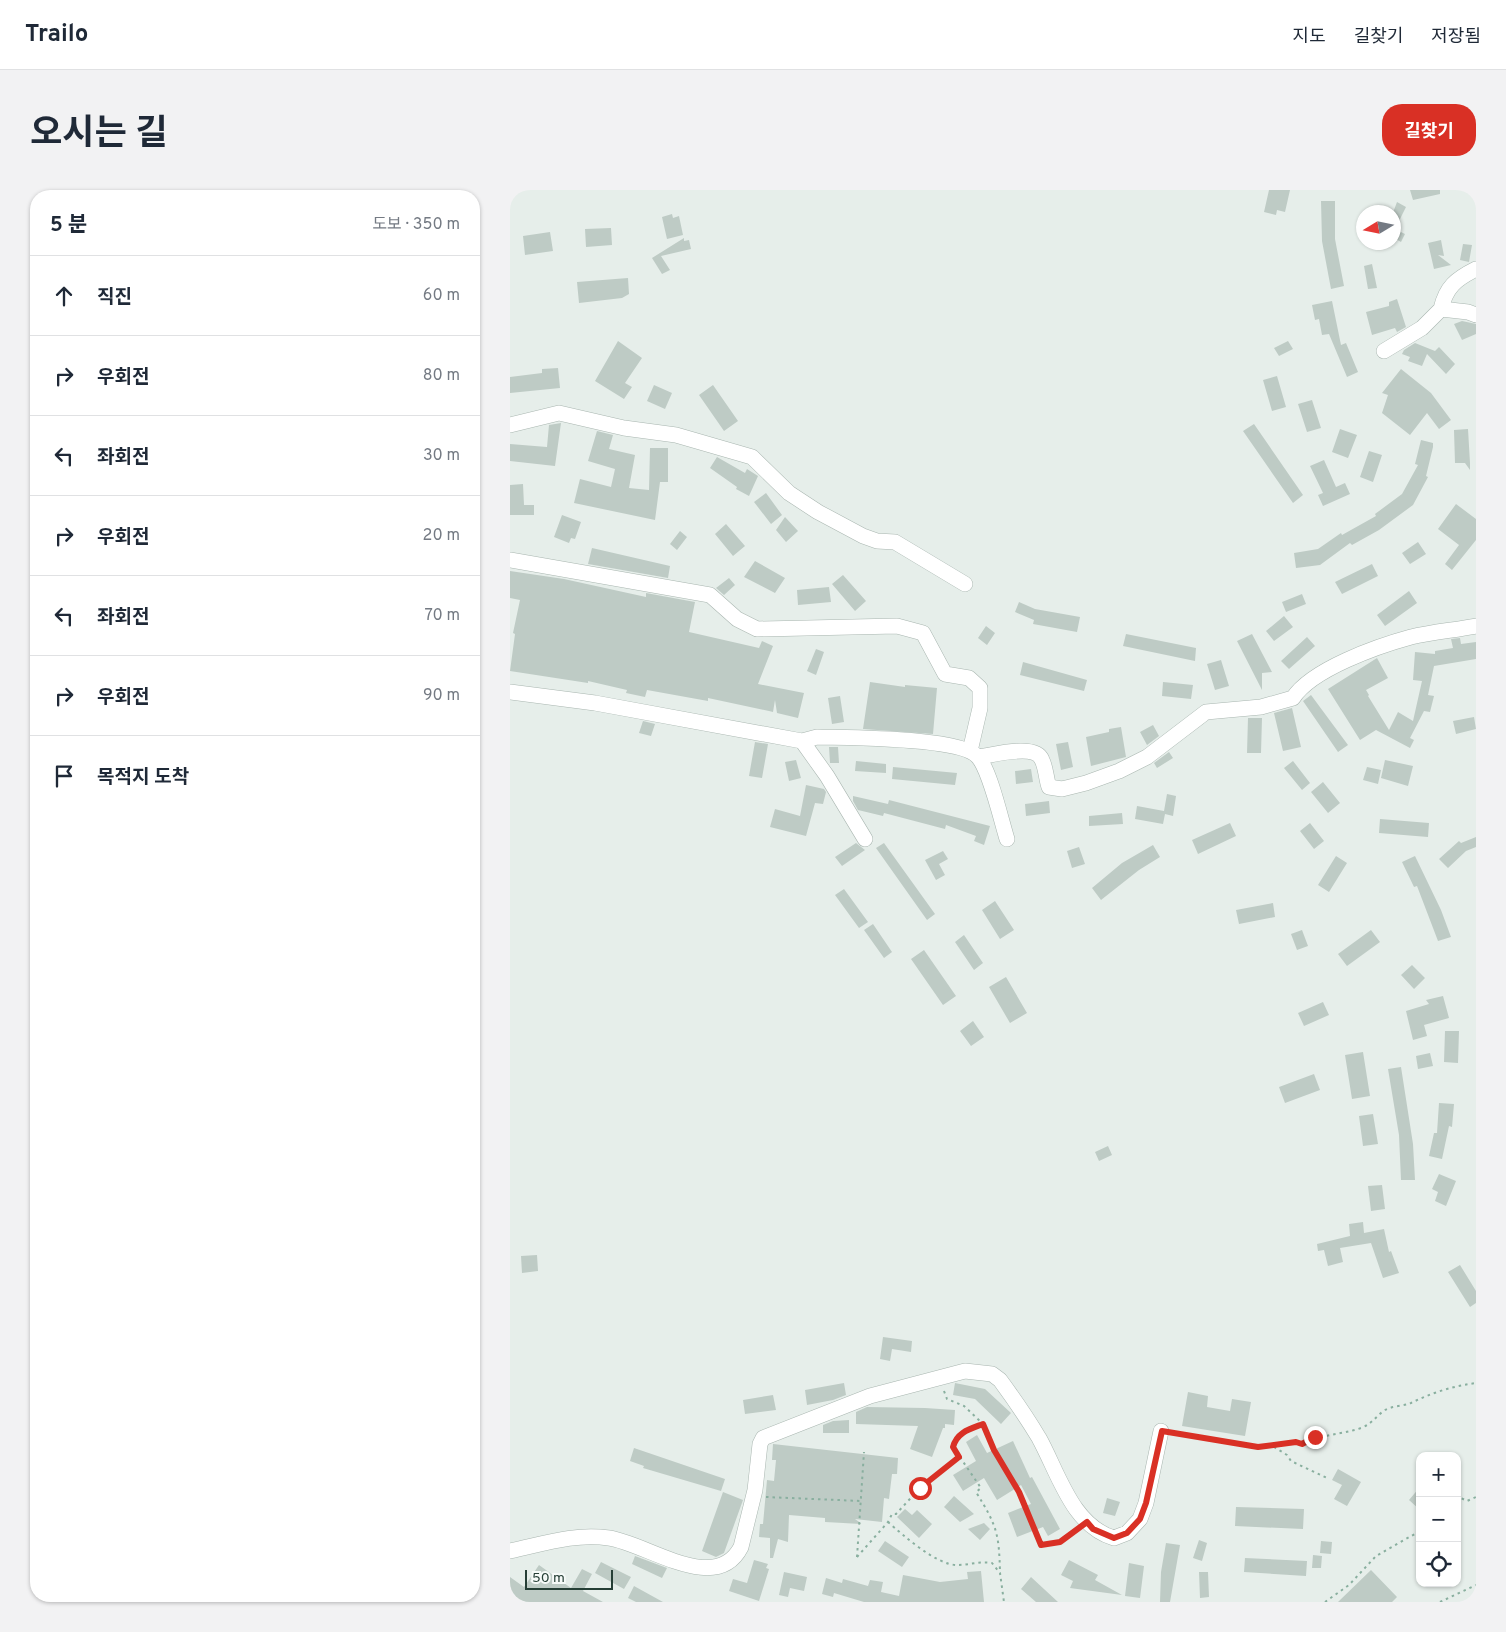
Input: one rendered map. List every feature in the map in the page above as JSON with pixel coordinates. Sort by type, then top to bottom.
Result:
[{"type":"street","points":[[1384,351],[1422,328],[1441,309],[1445,295],[1452,282],[1476,269]]},
{"type":"street","points":[[1441,309],[1468,312],[1476,315]]},
{"type":"street","points":[[510,425],[559,413],[624,428],[676,436],[752,457],[788,494],[818,512],[863,536],[877,541],[895,542],[965,584]]},
{"type":"street","points":[[510,560],[710,595],[737,620],[757,629],[897,626],[923,633],[945,674],[969,678],[980,688],[980,708],[974,754],[987,774],[1007,839]]},
{"type":"street","points":[[510,692],[595,703],[802,741],[817,737],[929,742],[974,754],[1035,752],[1042,759],[1044,774],[1049,787],[1062,788],[1086,783],[1119,771],[1147,757],[1206,712],[1261,707],[1293,698],[1300,687],[1317,675],[1384,646],[1412,637],[1476,626]]},
{"type":"street","points":[[802,741],[827,776],[865,839]]},
{"type":"street","points":[[510,1551],[579,1536],[609,1538],[630,1543],[693,1567],[718,1567],[738,1554],[753,1496],[757,1459],[763,1438],[870,1396],[965,1371],[992,1374],[1000,1380],[1035,1432],[1069,1497],[1087,1522],[1093,1529],[1114,1538],[1127,1533],[1140,1519],[1146,1503],[1162,1431]]},
{"type":"path","points":[[939,1377],[947,1399],[964,1406],[983,1424],[994,1450],[1019,1492],[1041,1545],[1060,1542],[1087,1522]]},
{"type":"path","points":[[1162,1431],[1258,1447],[1296,1442],[1302,1444],[1327,1434],[1358,1429],[1371,1424],[1385,1410],[1453,1386],[1476,1383]]},
{"type":"path","points":[[983,1424],[962,1432],[953,1447],[981,1488],[976,1492],[998,1533],[1004,1602]]},
{"type":"path","points":[[1274,1446],[1292,1461],[1327,1478]]},
{"type":"path","points":[[864,1452],[857,1557],[888,1522],[892,1514],[896,1514],[920,1488],[959,1457]]},
{"type":"path","points":[[753,1496],[860,1501]]},
{"type":"path","points":[[1461,1498],[1466,1501],[1476,1497]]},
{"type":"path","points":[[888,1522],[918,1549],[955,1565],[992,1563],[1000,1572]]},
{"type":"path","points":[[1325,1602],[1349,1585],[1376,1556],[1416,1533]]},
{"type":"path","points":[[1440,1602],[1476,1585]]},
{"type":"building","points":[[1269,190],[1290,190],[1285,212],[1277,210],[1276,215],[1264,212]]},
{"type":"building","points":[[1410,190],[1440,190],[1440,194],[1413,200]]},
{"type":"building","points":[[1321,201],[1335,201],[1335,239],[1344,286],[1331,289],[1322,241]]},
{"type":"building","points":[[1397,202],[1406,207],[1401,217],[1401,205],[1396,205]]},
{"type":"building","points":[[672,214],[673,218],[679,216],[683,235],[667,239],[662,217]]},
{"type":"building","points":[[611,228],[612,245],[586,247],[585,229]]},
{"type":"building","points":[[550,232],[553,251],[525,255],[523,236]]},
{"type":"building","points":[[1401,232],[1405,234],[1401,242]]},
{"type":"building","points":[[684,238],[684,241],[689,240],[691,249],[661,256],[670,270],[662,274],[652,258]]},
{"type":"building","points":[[1441,240],[1444,256],[1438,255],[1451,265],[1434,269],[1428,243]]},
{"type":"building","points":[[1463,244],[1472,245],[1469,262],[1460,260]]},
{"type":"building","points":[[1372,264],[1377,288],[1368,289],[1364,266]]},
{"type":"building","points":[[628,278],[629,294],[622,298],[579,303],[577,282]]},
{"type":"building","points":[[1397,299],[1406,327],[1397,332],[1395,328],[1372,335],[1366,312],[1389,306],[1389,302]]},
{"type":"building","points":[[1332,301],[1341,345],[1346,343],[1358,372],[1347,377],[1329,334],[1322,335],[1319,319],[1315,320],[1312,305]]},
{"type":"building","points":[[1462,321],[1476,324],[1476,334],[1462,340],[1454,324]]},
{"type":"building","points":[[618,341],[642,358],[625,383],[632,387],[624,399],[595,381]]},
{"type":"building","points":[[1288,341],[1293,349],[1279,356],[1274,348]]},
{"type":"building","points":[[1415,343],[1435,351],[1439,347],[1455,364],[1446,374],[1427,354],[1422,366],[1408,361],[1410,357],[1402,354],[1404,350]]},
{"type":"building","points":[[558,368],[560,388],[510,393],[510,377],[542,373],[542,369]]},
{"type":"building","points":[[1401,369],[1431,393],[1451,420],[1439,429],[1427,413],[1410,435],[1382,413],[1388,395],[1382,393]]},
{"type":"building","points":[[1277,376],[1286,407],[1272,411],[1263,380]]},
{"type":"building","points":[[654,385],[672,393],[665,409],[647,401]]},
{"type":"building","points":[[713,385],[738,421],[724,431],[699,395]]},
{"type":"building","points":[[1312,400],[1321,428],[1307,432],[1298,404]]},
{"type":"building","points":[[561,423],[555,466],[510,461],[510,444],[547,447],[549,425]]},
{"type":"building","points":[[1254,424],[1303,495],[1293,503],[1243,431]]},
{"type":"building","points":[[1340,429],[1357,435],[1348,458],[1332,452]]},
{"type":"building","points":[[1468,429],[1470,470],[1465,463],[1455,463],[1454,430]]},
{"type":"building","points":[[597,431],[613,435],[609,449],[635,455],[629,488],[649,490],[650,448],[668,448],[668,482],[660,482],[655,520],[574,503],[580,479],[611,487],[615,469],[588,461]]},
{"type":"building","points":[[1421,440],[1433,443],[1433,447],[1426,476],[1428,477],[1413,505],[1379,530],[1352,545],[1350,543],[1320,565],[1296,568],[1294,553],[1318,549],[1341,533],[1342,535],[1376,516],[1375,514],[1402,494],[1418,465],[1415,464]]},
{"type":"building","points":[[1369,451],[1382,455],[1373,482],[1360,477]]},
{"type":"building","points":[[717,457],[745,473],[747,469],[758,476],[749,496],[736,489],[737,487],[710,468]]},
{"type":"building","points":[[1324,460],[1336,487],[1345,483],[1350,494],[1323,506],[1318,495],[1323,493],[1310,466]]},
{"type":"building","points":[[523,484],[524,505],[534,505],[534,515],[510,515],[510,485]]},
{"type":"building","points":[[766,493],[782,515],[771,524],[754,502]]},
{"type":"building","points":[[1456,504],[1476,519],[1476,540],[1452,570],[1445,564],[1459,545],[1438,529]]},
{"type":"building","points":[[562,515],[581,522],[575,539],[571,538],[569,543],[554,537]]},
{"type":"building","points":[[785,517],[798,531],[786,542],[776,530]]},
{"type":"building","points":[[726,524],[745,546],[733,556],[715,534]]},
{"type":"building","points":[[680,531],[687,537],[677,550],[670,544]]},
{"type":"building","points":[[1418,542],[1426,554],[1410,564],[1402,553]]},
{"type":"building","points":[[592,548],[670,566],[668,578],[588,564]]},
{"type":"building","points":[[755,561],[785,578],[775,593],[744,577]]},
{"type":"building","points":[[1372,564],[1378,576],[1342,594],[1335,582]]},
{"type":"building","points":[[510,571],[564,579],[646,597],[646,593],[695,602],[689,632],[759,648],[762,641],[773,646],[758,684],[804,693],[798,718],[777,713],[775,700],[773,712],[708,698],[708,701],[647,690],[645,697],[626,693],[627,690],[588,681],[588,683],[510,671],[515,634],[513,633],[520,600],[510,598]]},
{"type":"building","points":[[843,575],[866,601],[855,611],[832,584]]},
{"type":"building","points":[[729,578],[735,585],[724,595],[716,588]]},
{"type":"building","points":[[829,587],[831,602],[798,605],[797,590]]},
{"type":"building","points":[[1409,591],[1417,603],[1385,626],[1377,615]]},
{"type":"building","points":[[1302,594],[1306,604],[1286,612],[1282,602]]},
{"type":"building","points":[[1019,602],[1035,609],[1080,617],[1077,632],[1033,624],[1034,620],[1015,612]]},
{"type":"building","points":[[1284,616],[1293,627],[1274,641],[1266,631]]},
{"type":"building","points":[[986,626],[995,633],[987,645],[978,638]]},
{"type":"building","points":[[1126,634],[1196,648],[1195,661],[1123,646]]},
{"type":"building","points":[[1252,634],[1272,672],[1262,673],[1262,690],[1237,641]]},
{"type":"building","points":[[1307,637],[1315,646],[1289,669],[1281,661]]},
{"type":"building","points":[[1460,638],[1461,644],[1476,642],[1476,659],[1434,666],[1428,695],[1434,696],[1430,712],[1424,711],[1410,738],[1414,740],[1410,748],[1376,730],[1360,740],[1328,689],[1377,658],[1388,678],[1366,690],[1368,696],[1389,730],[1398,712],[1413,721],[1422,681],[1413,680],[1415,652],[1435,654],[1435,651],[1453,648],[1451,639]]},
{"type":"building","points":[[816,649],[824,652],[816,675],[807,671]]},
{"type":"building","points":[[1221,660],[1229,686],[1215,690],[1207,664]]},
{"type":"building","points":[[1023,662],[1087,680],[1084,691],[1020,675]]},
{"type":"building","points":[[870,682],[905,687],[905,685],[937,688],[933,734],[863,729]]},
{"type":"building","points":[[1163,682],[1193,685],[1191,699],[1162,696]]},
{"type":"building","points":[[1311,695],[1348,745],[1338,752],[1303,701]]},
{"type":"building","points":[[840,696],[844,722],[832,724],[828,698]]},
{"type":"building","points":[[1292,708],[1301,747],[1283,751],[1274,713]]},
{"type":"building","points":[[1474,717],[1476,729],[1456,734],[1453,721]]},
{"type":"building","points":[[1248,718],[1262,718],[1261,753],[1247,753]]},
{"type":"building","points":[[643,721],[655,724],[651,736],[639,733]]},
{"type":"building","points":[[1153,725],[1159,736],[1147,745],[1140,732]]},
{"type":"building","points":[[1121,727],[1126,757],[1091,766],[1086,737],[1109,732],[1109,729]]},
{"type":"building","points":[[755,742],[768,744],[762,778],[749,776]]},
{"type":"building","points":[[1068,742],[1073,767],[1061,770],[1056,744]]},
{"type":"building","points":[[829,747],[838,747],[839,763],[830,763]]},
{"type":"building","points":[[1169,752],[1173,758],[1157,768],[1154,763]]},
{"type":"building","points":[[796,760],[801,778],[789,781],[785,762]]},
{"type":"building","points":[[1385,760],[1413,766],[1408,786],[1381,778]]},
{"type":"building","points":[[856,761],[886,764],[886,773],[855,771]]},
{"type":"building","points":[[1293,761],[1310,783],[1302,790],[1284,768]]},
{"type":"building","points":[[893,767],[957,773],[955,785],[892,779]]},
{"type":"building","points":[[1367,767],[1381,770],[1378,784],[1363,780]]},
{"type":"building","points":[[1031,769],[1033,782],[1016,784],[1015,771]]},
{"type":"building","points":[[1323,782],[1340,803],[1328,813],[1311,792]]},
{"type":"building","points":[[806,785],[824,789],[826,792],[823,804],[815,803],[806,836],[770,827],[775,809],[800,816]]},
{"type":"building","points":[[1167,794],[1176,796],[1173,816],[1165,814],[1163,824],[1135,819],[1137,806],[1164,811]]},
{"type":"building","points":[[853,796],[888,804],[889,800],[990,826],[984,845],[974,841],[976,836],[946,825],[945,829],[884,813],[883,816],[858,810],[853,801]]},
{"type":"building","points":[[1049,801],[1050,813],[1026,816],[1025,804]]},
{"type":"building","points":[[1122,813],[1123,824],[1089,826],[1089,816]]},
{"type":"building","points":[[1380,819],[1429,823],[1428,837],[1379,833]]},
{"type":"building","points":[[1230,823],[1236,836],[1198,854],[1192,840]]},
{"type":"building","points":[[1310,823],[1324,841],[1314,849],[1300,831]]},
{"type":"building","points":[[1476,837],[1476,847],[1466,851],[1448,868],[1439,859],[1459,841],[1461,843]]},
{"type":"building","points":[[856,843],[865,850],[842,866],[835,857]]},
{"type":"building","points":[[884,843],[935,914],[927,920],[876,848]]},
{"type":"building","points":[[1153,845],[1160,857],[1139,870],[1101,900],[1092,888],[1122,863]]},
{"type":"building","points":[[1079,847],[1085,864],[1072,868],[1067,851]]},
{"type":"building","points":[[943,851],[948,859],[939,864],[945,875],[936,880],[925,860]]},
{"type":"building","points":[[1336,856],[1347,863],[1329,892],[1318,885]]},
{"type":"building","points":[[1415,856],[1441,910],[1451,937],[1438,941],[1417,886],[1414,887],[1402,862]]},
{"type":"building","points":[[844,889],[868,922],[859,928],[835,895]]},
{"type":"building","points":[[995,901],[1014,930],[1000,939],[982,910]]},
{"type":"building","points":[[1273,903],[1275,917],[1239,924],[1236,910]]},
{"type":"building","points":[[873,924],[892,952],[884,958],[864,930]]},
{"type":"building","points":[[1302,930],[1308,946],[1297,950],[1291,934]]},
{"type":"building","points":[[1371,930],[1380,942],[1347,966],[1338,954]]},
{"type":"building","points":[[964,935],[983,963],[974,970],[955,942]]},
{"type":"building","points":[[924,950],[956,996],[943,1005],[911,959]]},
{"type":"building","points":[[1412,965],[1425,978],[1414,989],[1401,975]]},
{"type":"building","points":[[1006,977],[1027,1013],[1010,1023],[989,987]]},
{"type":"building","points":[[1443,996],[1449,1018],[1424,1025],[1427,1036],[1413,1040],[1406,1011],[1429,1004],[1426,1000]]},
{"type":"building","points":[[1323,1002],[1329,1015],[1304,1026],[1298,1013]]},
{"type":"building","points":[[973,1021],[984,1037],[971,1046],[960,1031]]},
{"type":"building","points":[[1445,1031],[1459,1031],[1458,1063],[1444,1062]]},
{"type":"building","points":[[1363,1052],[1370,1096],[1352,1099],[1345,1055]]},
{"type":"building","points":[[1430,1053],[1433,1066],[1418,1069],[1416,1056]]},
{"type":"building","points":[[1401,1067],[1413,1144],[1415,1180],[1401,1180],[1399,1135],[1388,1069]]},
{"type":"building","points":[[1314,1074],[1320,1090],[1285,1103],[1279,1087]]},
{"type":"building","points":[[1439,1103],[1454,1104],[1452,1127],[1449,1126],[1442,1159],[1429,1156],[1434,1133],[1437,1133]]},
{"type":"building","points":[[1373,1114],[1378,1144],[1363,1146],[1359,1116]]},
{"type":"building","points":[[1108,1146],[1112,1155],[1099,1161],[1095,1152]]},
{"type":"building","points":[[1439,1174],[1456,1181],[1446,1206],[1435,1201],[1438,1192],[1432,1189]]},
{"type":"building","points":[[1382,1185],[1385,1209],[1371,1211],[1368,1186]]},
{"type":"building","points":[[1363,1222],[1364,1233],[1384,1229],[1389,1252],[1391,1251],[1399,1273],[1383,1278],[1371,1243],[1340,1248],[1343,1262],[1328,1266],[1324,1250],[1318,1251],[1317,1244],[1350,1236],[1349,1224]]},
{"type":"building","points":[[537,1255],[538,1271],[522,1273],[521,1256]]},
{"type":"building","points":[[1460,1265],[1476,1291],[1476,1303],[1470,1307],[1448,1272]]},
{"type":"building","points":[[883,1337],[912,1341],[911,1352],[892,1349],[890,1361],[880,1359]]},
{"type":"building","points":[[844,1383],[846,1395],[833,1400],[807,1405],[805,1390]]},
{"type":"building","points":[[955,1383],[985,1389],[1011,1413],[1001,1424],[975,1399],[953,1395]]},
{"type":"building","points":[[1188,1392],[1208,1396],[1207,1407],[1230,1411],[1232,1399],[1251,1402],[1245,1436],[1182,1426]]},
{"type":"building","points":[[773,1395],[776,1410],[745,1414],[743,1400]]},
{"type":"building","points":[[867,1407],[955,1410],[954,1425],[945,1424],[932,1457],[910,1449],[918,1426],[856,1424],[856,1412]]},
{"type":"building","points":[[849,1420],[849,1433],[823,1433],[823,1425],[833,1421]]},
{"type":"building","points":[[977,1435],[987,1453],[1013,1441],[1030,1478],[1032,1477],[1060,1529],[1048,1536],[1043,1527],[1017,1537],[1008,1513],[1031,1504],[1021,1485],[997,1500],[984,1478],[963,1491],[953,1475],[976,1461],[966,1442]]},
{"type":"building","points":[[773,1444],[898,1458],[897,1474],[892,1474],[889,1499],[884,1498],[882,1522],[855,1519],[862,1524],[825,1522],[825,1518],[789,1515],[788,1542],[778,1539],[773,1558],[770,1558],[770,1538],[759,1537],[760,1524],[763,1524],[767,1480],[774,1481],[776,1460],[772,1460]]},
{"type":"building","points":[[634,1448],[725,1479],[721,1491],[643,1468],[644,1466],[630,1461]]},
{"type":"building","points":[[1338,1469],[1361,1482],[1347,1506],[1334,1499],[1342,1485],[1332,1480]]},
{"type":"building","points":[[723,1492],[743,1500],[724,1553],[716,1557],[702,1551]]},
{"type":"building","points":[[1416,1492],[1416,1506],[1409,1500]]},
{"type":"building","points":[[954,1496],[974,1514],[960,1522],[944,1507]]},
{"type":"building","points":[[1107,1498],[1120,1502],[1115,1516],[1103,1513]]},
{"type":"building","points":[[1236,1507],[1304,1509],[1303,1529],[1235,1526]]},
{"type":"building","points":[[905,1509],[912,1515],[917,1510],[932,1524],[919,1538],[897,1517]]},
{"type":"building","points":[[984,1523],[990,1529],[980,1540],[968,1529]]},
{"type":"building","points":[[1199,1540],[1207,1543],[1202,1561],[1193,1558]]},
{"type":"building","points":[[885,1541],[909,1557],[902,1567],[878,1551]]},
{"type":"building","points":[[1321,1541],[1332,1542],[1331,1554],[1320,1553]]},
{"type":"building","points":[[1166,1543],[1180,1545],[1170,1602],[1160,1602],[1161,1572]]},
{"type":"building","points":[[1313,1555],[1322,1556],[1321,1568],[1312,1568]]},
{"type":"building","points":[[635,1556],[667,1568],[662,1578],[632,1564]]},
{"type":"building","points":[[1245,1558],[1307,1561],[1306,1576],[1244,1572]]},
{"type":"building","points":[[754,1560],[768,1564],[766,1568],[769,1569],[759,1601],[729,1591],[733,1579],[747,1583]]},
{"type":"building","points":[[1069,1560],[1098,1575],[1095,1580],[1122,1595],[1070,1588],[1073,1581],[1061,1575]]},
{"type":"building","points":[[601,1562],[631,1577],[624,1589],[595,1573]]},
{"type":"building","points":[[1129,1563],[1144,1566],[1140,1598],[1125,1596]]},
{"type":"building","points":[[539,1565],[571,1588],[582,1569],[592,1574],[583,1591],[603,1602],[510,1602],[510,1577],[524,1587]]},
{"type":"building","points":[[1371,1570],[1397,1597],[1392,1602],[1338,1602]]},
{"type":"building","points":[[981,1571],[984,1602],[864,1602],[834,1593],[833,1597],[822,1594],[826,1578],[842,1583],[843,1579],[868,1586],[870,1580],[883,1582],[881,1592],[899,1596],[903,1575],[940,1582],[968,1579],[967,1572]]},
{"type":"building","points":[[784,1572],[807,1577],[804,1591],[790,1588],[788,1597],[779,1595]]},
{"type":"building","points":[[1199,1572],[1208,1572],[1209,1597],[1200,1598]]},
{"type":"building","points":[[1031,1577],[1058,1602],[1036,1602],[1021,1589]]},
{"type":"building","points":[[634,1586],[663,1602],[636,1602],[628,1598]]},
{"type":"route","points":[[920,1488],[959,1457],[953,1447],[962,1432],[983,1424],[994,1450],[1019,1492],[1041,1545],[1060,1542],[1087,1522],[1093,1529],[1114,1538],[1127,1533],[1140,1519],[1146,1503],[1162,1431],[1258,1447],[1296,1442],[1302,1444],[1315,1437]]}]
